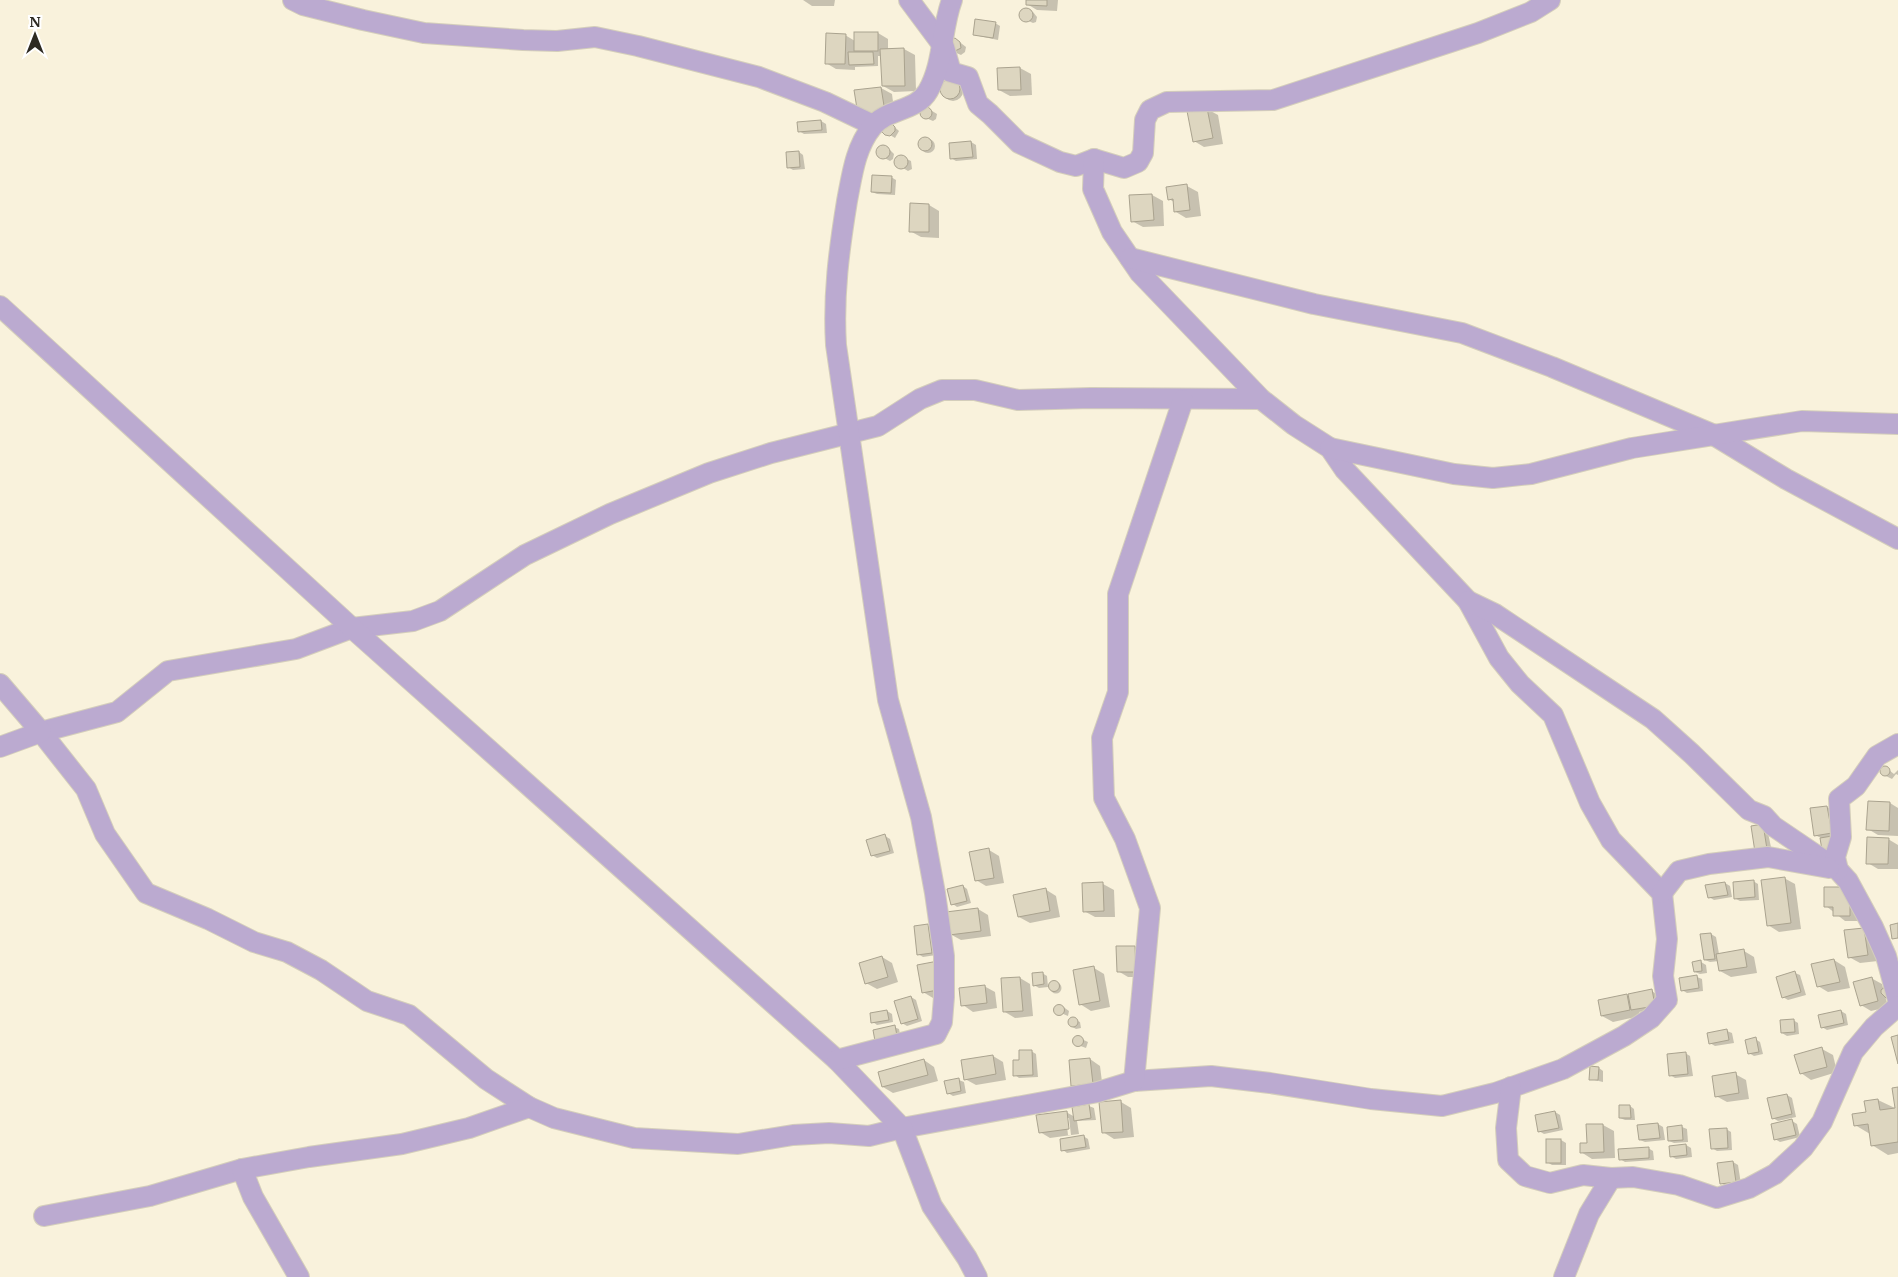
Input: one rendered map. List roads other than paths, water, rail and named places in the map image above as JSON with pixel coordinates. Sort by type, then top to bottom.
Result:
[{"type":"street","points":[[293,0],[320,10],[424,33],[557,41],[595,37],[638,46],[758,77],[825,102],[873,124]]},
{"type":"street","points":[[909,0],[944,47],[951,72],[968,78],[978,104],[1019,143],[1060,162],[1076,166],[1094,159],[1124,168],[1138,162],[1143,152],[1145,120],[1150,110],[1167,102],[1273,100],[1478,33],[1531,12],[1550,0]]},
{"type":"street","points":[[837,1060],[936,1034],[942,1022],[944,956],[935,893],[921,817],[888,700],[836,345],[834,309],[837,259],[854,164],[863,139],[873,124],[887,115],[917,103],[930,89],[944,47],[945,18],[952,0]]},
{"type":"street","points":[[1094,159],[1093,189],[1112,232],[1140,273],[1262,399],[1294,425],[1330,448],[1454,474],[1493,478],[1531,474],[1632,448],[1802,421],[1898,424]]},
{"type":"street","points":[[1130,258],[1314,304],[1462,333],[1552,367],[1712,434],[1786,479],[1898,539]]},
{"type":"street","points":[[0,306],[352,628],[837,1060],[902,1128],[932,1206],[967,1258],[977,1277]]},
{"type":"street","points":[[0,747],[41,732],[117,712],[168,671],[296,649],[352,628],[413,621],[440,611],[525,556],[610,514],[717,470],[771,452],[878,426],[920,399],[942,390],[975,390],[1018,400],[1092,398],[1262,399]]},
{"type":"street","points":[[1134,1081],[1150,908],[1125,839],[1104,798],[1102,738],[1118,692],[1118,594],[1183,400]]},
{"type":"street","points":[[0,684],[86,789],[105,834],[146,893],[208,919],[254,942],[287,952],[321,970],[367,1001],[409,1015],[486,1079],[528,1107],[554,1118],[634,1138],[683,1142],[738,1144],[793,1135],[829,1133],[869,1136],[902,1128],[1098,1092],[1134,1081],[1211,1076],[1371,1099],[1442,1106],[1511,1088],[1563,1069],[1624,1036],[1650,1018],[1667,1000],[1663,976],[1667,939],[1662,893],[1611,840],[1590,802],[1553,715],[1520,684],[1499,658],[1468,601],[1345,470],[1330,448]]},
{"type":"street","points":[[1468,601],[1495,614],[1653,719],[1749,810],[1764,816],[1773,826],[1838,870],[1848,880],[1874,927],[1886,956],[1898,1000]]},
{"type":"street","points":[[1838,870],[1835,857],[1841,837],[1839,799],[1856,786],[1877,756],[1898,744]]},
{"type":"street","points":[[1662,893],[1679,871],[1709,864],[1768,857],[1838,870]]},
{"type":"street","points":[[1511,1088],[1506,1128],[1508,1160],[1525,1176],[1550,1182],[1583,1175],[1612,1178],[1633,1177],[1679,1185],[1717,1198],[1749,1188],[1775,1174],[1803,1148],[1822,1122],[1854,1052],[1874,1027],[1898,1006]]},
{"type":"street","points":[[44,1216],[150,1196],[242,1169],[310,1156],[402,1144],[470,1128],[528,1107]]},
{"type":"street","points":[[242,1169],[253,1197],[299,1277]]},
{"type":"street","points":[[1564,1277],[1589,1214],[1612,1178]]}]
